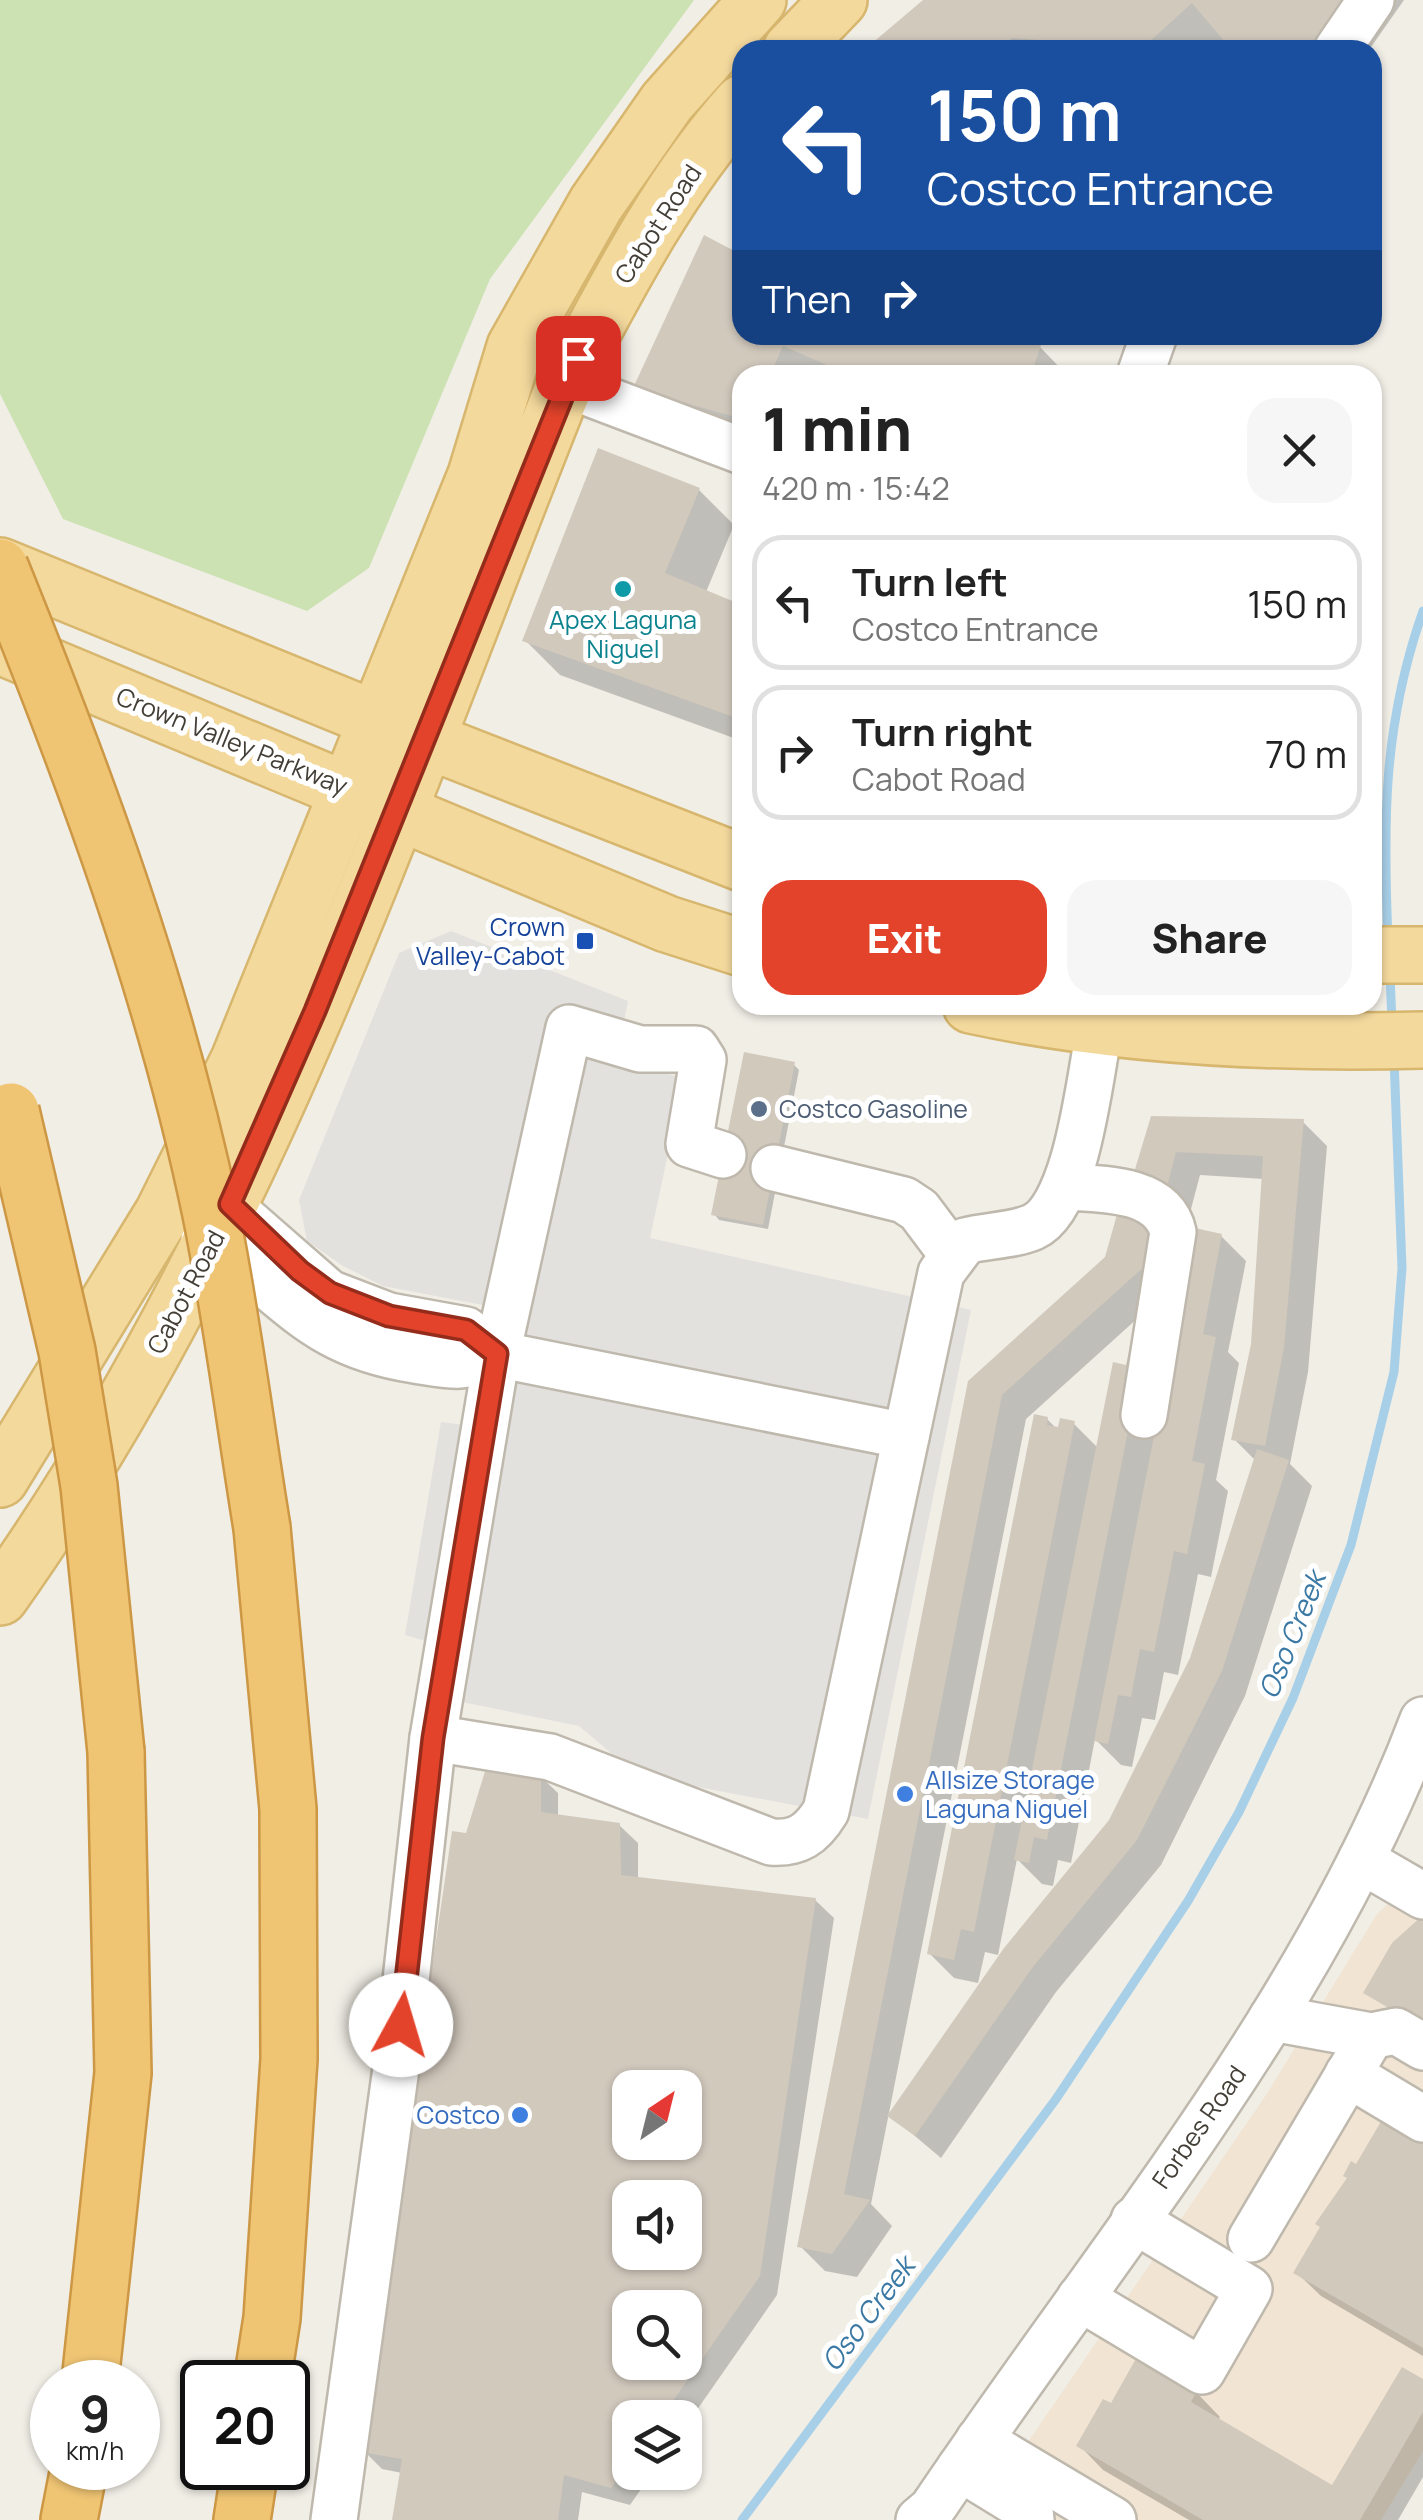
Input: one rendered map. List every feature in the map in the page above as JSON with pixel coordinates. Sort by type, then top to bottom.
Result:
[{"type":"highway","points":[[0,566],[73,747],[174,1069],[211,1214],[262,1528],[288,1810],[290,2060],[272,2318],[265,2360]]},
{"type":"highway","points":[[5,1094],[70,1370],[89,1486],[116,1752],[123,2073],[92,2360]]},
{"type":"highway","points":[[69,2520],[74,2490]]},
{"type":"highway","points":[[242,2520],[247,2490]]},
{"type":"main road","name":"Cabot Road","points":[[740,40],[758,0]]},
{"type":"main road","points":[[801,40],[839,0]]},
{"type":"main road","name":"Cabot Road","points":[[0,1597],[62,1510],[221,1224],[397,809],[400,730],[516,347],[596,204],[667,102],[721,80],[732,56]]},
{"type":"main road","name":"Cabot Road","points":[[0,1479],[174,1191],[239,1060],[348,788],[400,730],[565,384],[666,210],[732,117]]},
{"type":"main road","points":[[0,566],[400,730],[732,859]]},
{"type":"main road","name":"Crown Valley Parkway","points":[[0,646],[667,924],[732,945]]},
{"type":"main road","points":[[1382,954],[1423,955]]},
{"type":"main road","points":[[1032,1015],[1100,1026],[1329,1043],[1423,1040]]},
{"type":"street","points":[[1343,40],[1371,0]]},
{"type":"street","points":[[565,384],[732,447]]},
{"type":"street","points":[[433,1738],[550,1757],[771,1842],[789,1843],[804,1837],[826,1811],[941,1273],[965,1241],[1036,1226],[1066,1187],[1100,1026]]},
{"type":"street","points":[[334,2520],[397,2061],[433,1738],[497,1354],[569,1028],[640,1049],[689,1047],[701,1054],[689,1144],[724,1155]]},
{"type":"street","points":[[774,1168],[904,1200],[919,1210],[952,1254]]},
{"type":"street","points":[[1066,1187],[1127,1194],[1156,1203],[1169,1216],[1173,1232],[1144,1415]]},
{"type":"street","points":[[174,1191],[330,1293],[389,1316],[466,1330],[497,1354],[906,1436]]},
{"type":"street","name":"Forbes Road","points":[[929,2516],[1272,2018],[1360,1860],[1411,1788],[1423,1720]]},
{"type":"street","points":[[1360,1860],[1423,1896]]},
{"type":"street","points":[[1272,2018],[1371,2036],[1396,2031],[1423,2047]]},
{"type":"street","points":[[1251,2238],[1371,2036]]},
{"type":"street","points":[[1348,2074],[1423,2119]]},
{"type":"street","points":[[1080,2298],[1202,2371],[1249,2289],[1134,2220]]},
{"type":"street","points":[[969,2454],[1030,2511],[1031,2520]]},
{"type":"street","points":[[969,2454],[1113,2520]]},
{"type":"shaded area","points":[[451,931],[628,1001],[623,1026],[660,1071],[684,1079],[650,1238],[971,1310],[868,1819],[693,1786],[612,1754],[579,1726],[418,1693],[429,1642],[405,1635],[441,1422],[465,1425],[488,1306],[383,1286],[343,1266],[307,1241],[299,1200],[399,953]]},
{"type":"shaded area","points":[[1423,1871],[1423,2451],[1381,2520],[1006,2520],[1021,2452],[1266,2095],[1377,1914]]},
{"type":"green space","points":[[0,0],[694,0],[490,279],[369,568],[307,611],[63,519],[0,394]]},
{"type":"building","points":[[923,0],[1345,0],[1317,40],[1223,40],[1192,3],[1151,40],[876,40]]},
{"type":"building","points":[[704,235],[732,250],[732,345],[1041,345],[1034,365],[827,365],[783,346],[774,365],[732,365],[732,416],[633,388]]},
{"type":"building","name":"Apex Laguna Niguel","points":[[598,448],[700,488],[665,573],[732,601],[732,716],[522,641]]},
{"type":"building","name":"Costco Gasoline","points":[[744,1052],[795,1062],[763,1225],[711,1215]]},
{"type":"building","points":[[1151,1116],[1304,1119],[1284,1347],[1265,1446],[1231,1440],[1251,1344],[1263,1156],[1176,1152],[1167,1186],[1133,1176]]},
{"type":"building","name":"Allsize Storage Laguna Niguel","points":[[1118,1211],[1159,1223],[1147,1264],[1002,1395],[844,2194],[870,2200],[832,2254],[797,2247],[968,1381],[1105,1257]]},
{"type":"building","name":"Allsize Storage Laguna Niguel","points":[[1195,1228],[1222,1234],[1203,1334],[1216,1337],[1192,1461],[1205,1464],[1187,1554],[1174,1551],[1154,1652],[1140,1649],[1131,1697],[1118,1695],[1108,1744],[1094,1741]]},
{"type":"building","name":"Allsize Storage Laguna Niguel","points":[[1130,1348],[1144,1350],[1047,1840],[1034,1837],[1029,1863],[1014,1860],[1113,1362],[1126,1365]]},
{"type":"building","name":"Allsize Storage Laguna Niguel","points":[[1034,1414],[1048,1417],[1047,1425],[1058,1427],[1060,1418],[1075,1421],[974,1932],[961,1929],[954,1960],[927,1954]]},
{"type":"building","name":"Allsize Storage Laguna Niguel","points":[[1257,1449],[1289,1460],[1222,1671],[1137,1840],[1032,1968],[915,2136],[887,2116],[1004,1948],[1109,1820],[1190,1658]]},
{"type":"building","name":"Costco","points":[[487,1765],[541,1772],[541,1812],[620,1823],[621,1875],[816,1898],[760,2276],[702,2359],[702,2290],[612,2290],[612,2380],[687,2380],[674,2400],[612,2400],[612,2487],[564,2475],[558,2520],[392,2520],[402,2459],[361,2452],[452,1831],[466,1833]]},
{"type":"building","points":[[1423,1915],[1423,2028],[1363,1993],[1392,1943]]},
{"type":"building","points":[[1386,2113],[1423,2134],[1423,2348],[1293,2273],[1320,2227],[1315,2224],[1347,2178],[1343,2176],[1351,2161],[1356,2164]]},
{"type":"building","points":[[1138,2355],[1197,2390],[1191,2402],[1332,2485],[1402,2367],[1423,2379],[1423,2412],[1360,2520],[1203,2520],[1076,2446],[1103,2399],[1111,2403]]},
{"type":"waterway","name":"Oso Creek","points":[[1388,939],[1386,813],[1393,734],[1423,611]]},
{"type":"waterway","name":"Oso Creek","points":[[1390,974],[1392,1023]]},
{"type":"waterway","name":"Oso Creek","points":[[742,2520],[1056,2099],[1188,1901],[1239,1812],[1293,1698],[1351,1545],[1394,1372],[1402,1268],[1394,1059]]},
{"type":"place","name":"Apex Laguna Niguel","points":[[623,589]]},
{"type":"place","name":"Crown Valley-Cabot","points":[[585,941]]},
{"type":"place","name":"Costco Gasoline","points":[[759,1109]]},
{"type":"place","name":"Allsize Storage Laguna Niguel","points":[[905,1794]]},
{"type":"place","name":"Costco","points":[[520,2115]]},
{"type":"route","points":[[401,2025],[433,1738],[497,1354],[466,1330],[389,1316],[330,1293],[300,1271],[230,1204],[315,1011],[578,358]]}]
